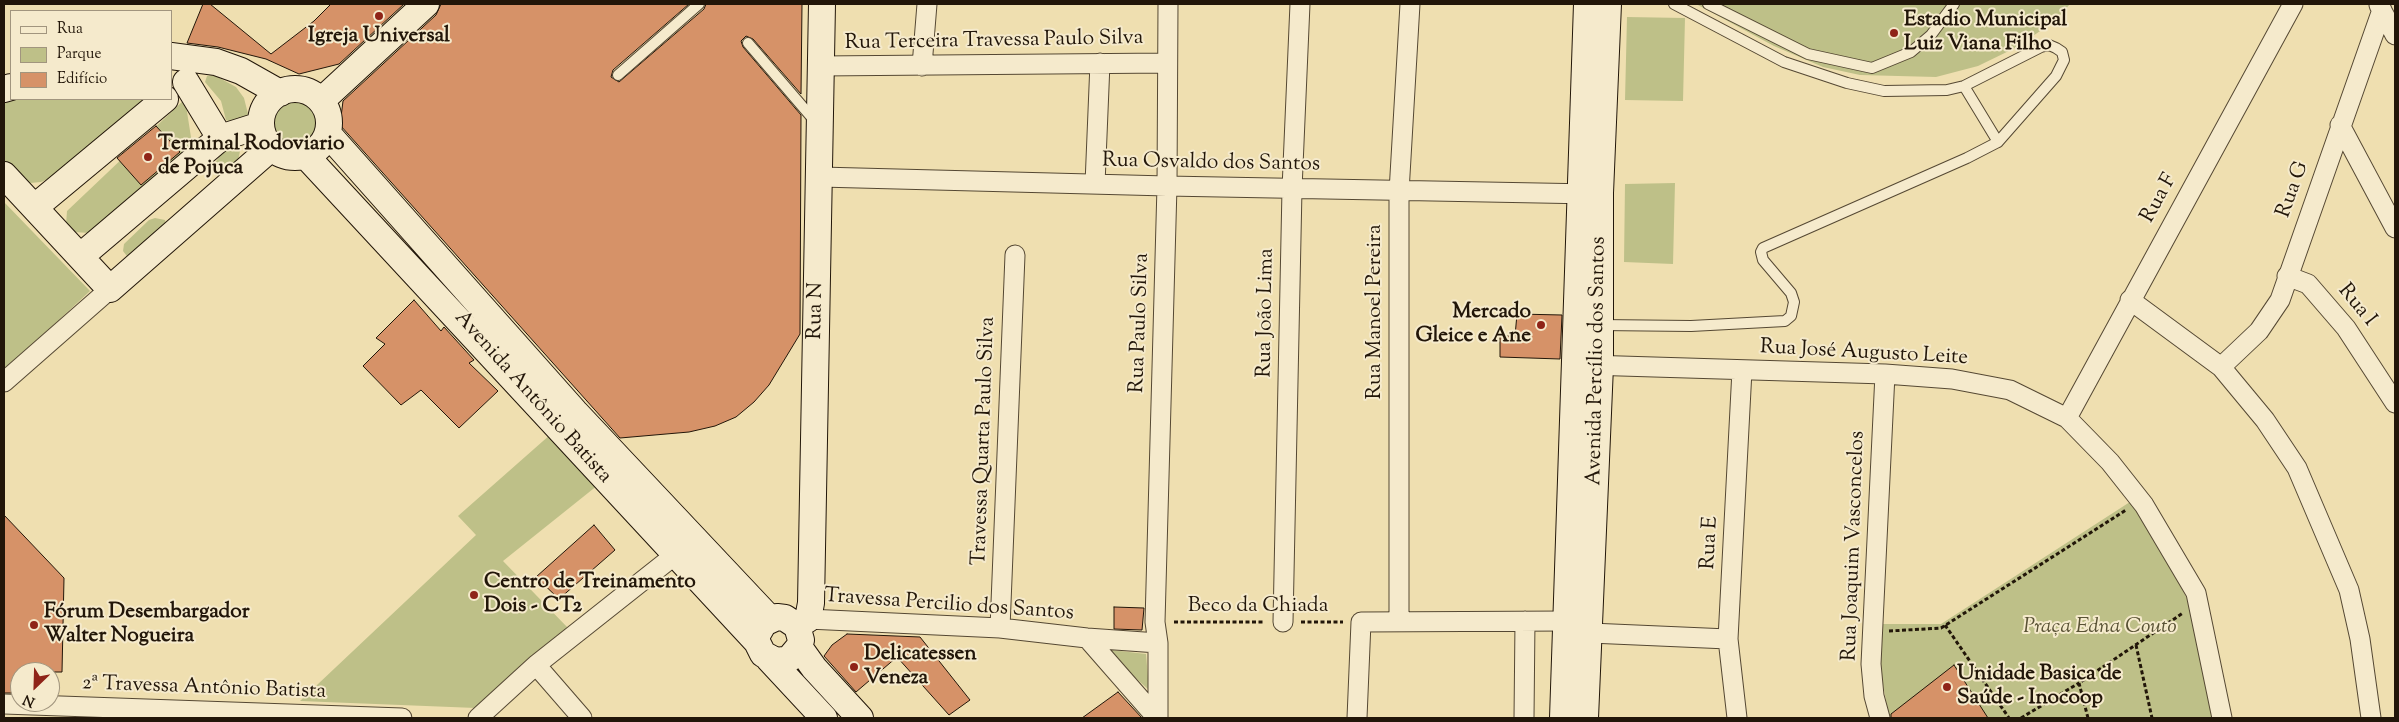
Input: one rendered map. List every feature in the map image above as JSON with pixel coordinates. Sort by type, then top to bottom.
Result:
[{"type":"street","points":[[322,101],[426,4]]},
{"type":"street","name":"Rua N","points":[[801,631],[811,603],[822,4]]},
{"type":"street","points":[[922,66],[927,4]]},
{"type":"street","name":"Rua Paulo Silva","points":[[1158,718],[1158,643],[1155,622],[1167,186],[1168,4]]},
{"type":"street","name":"Rua João Lima","points":[[1283,622],[1292,189],[1300,4]]},
{"type":"street","name":"Rua Manoel Pereira","points":[[1399,621],[1399,192],[1410,4]]},
{"type":"street","name":"Avenida Percílio dos Santos","points":[[1577,715],[1590,633],[1588,365],[1590,194],[1597,4]]},
{"type":"street","name":"Rua F","points":[[2067,418],[2293,4]]},
{"type":"street","points":[[2380,7],[2395,35]]},
{"type":"street","name":"Rua G","points":[[2221,367],[2259,331],[2280,300],[2380,7]]},
{"type":"street","points":[[220,138],[180,72],[216,62],[241,71],[280,92]]},
{"type":"street","points":[[1095,184],[1100,63]]},
{"type":"street","name":"Rua Terceira Travessa Paulo Silva","points":[[820,66],[1167,63]]},
{"type":"street","points":[[4,382],[195,213],[266,136],[266,106],[280,92],[290,89],[302,89],[322,101],[328,111],[330,122],[328,134],[320,147],[306,156],[288,157],[266,136],[220,138],[81,256]]},
{"type":"street","points":[[36,207],[164,100]]},
{"type":"street","points":[[2340,126],[2395,228]]},
{"type":"street","name":"Avenida Antônio Batista","points":[[328,134],[614,471],[675,555],[824,718]]},
{"type":"street","name":"Avenida Antônio Batista","points":[[306,156],[614,471],[770,618]]},
{"type":"street","points":[[4,175],[36,207],[110,289]]},
{"type":"street","name":"Rua Osvaldo dos Santos","points":[[820,176],[1399,192],[1590,194]]},
{"type":"street","points":[[168,183],[195,213]]},
{"type":"street","name":"Avenida Percílio dos Santos","points":[[1577,715],[1567,621],[1588,365],[1600,325],[1590,194]]},
{"type":"street","name":"Travessa Quarta Paulo Silva","points":[[1000,628],[1015,255]]},
{"type":"street","name":"Rua I","points":[[2287,276],[2308,284],[2346,328],[2395,402]]},
{"type":"street","points":[[2130,300],[2221,367],[2265,420],[2297,468],[2350,590],[2360,639],[2371,718]]},
{"type":"street","name":"Rua José Augusto Leite","points":[[1588,365],[1885,374],[1952,379],[2010,390],[2067,418],[2110,462],[2144,505],[2196,593],[2222,718]]},
{"type":"street","name":"Rua E","points":[[1737,718],[1728,639],[1742,370]]},
{"type":"street","name":"Rua Joaquim Vasconcelos","points":[[1880,718],[1874,696],[1871,664],[1885,374]]},
{"type":"street","points":[[478,718],[536,665],[675,555]]},
{"type":"street","points":[[801,631],[789,658],[783,661],[763,650],[760,628],[770,618],[785,618],[801,631],[814,668],[860,718]]},
{"type":"street","points":[[1524,718],[1525,621]]},
{"type":"street","points":[[1357,718],[1361,622],[1567,621]]},
{"type":"street","name":"Travessa Percilio dos Santos","points":[[801,631],[1000,628],[1087,638]]},
{"type":"street","points":[[1590,633],[1728,639]]},
{"type":"street","points":[[1087,638],[1158,643]]},
{"type":"street","name":"Rua Paulo Silva","points":[[1087,638],[1158,718]]},
{"type":"street","points":[[536,665],[582,718]]},
{"type":"street","name":"2ª Travessa Antônio Batista","points":[[4,704],[402,718]]},
{"type":"lane","points":[[618,75],[699,4]]},
{"type":"lane","points":[[1600,325],[1691,326],[1785,321],[1791,316],[1794,302],[1791,293],[1763,260],[1761,252],[1763,248],[1967,158],[1998,142],[2056,76],[2064,60],[2062,52],[2049,45],[2041,46],[1964,86],[1946,90],[1884,91],[1847,83],[1784,62],[1674,4]]},
{"type":"lane","points":[[1708,4],[1808,54],[1872,68],[1911,52],[1931,35],[1954,4]]},
{"type":"lane","points":[[748,43],[820,126]]},
{"type":"lane","points":[[1964,86],[1998,142]]},
{"type":"path","points":[[1885,631],[1941,628],[2126,510]]},
{"type":"path","points":[[2021,718],[2078,683],[2187,610]]},
{"type":"path","name":"Beco da Chiada","points":[[1155,622],[1361,622]]},
{"type":"path","points":[[1945,625],[2009,718]]},
{"type":"path","points":[[2136,645],[2152,718]]},
{"type":"path","points":[[2078,683],[2088,718]]},
{"type":"green space","name":"Estadio Municipal Luiz Viana Filho","points":[[1696,4],[2070,4],[2055,21],[2015,48],[1978,66],[1936,77],[1860,75],[1823,67],[1774,46]]},
{"type":"green space","points":[[1627,17],[1685,18],[1683,101],[1625,100]]},
{"type":"green space","points":[[214,75],[236,87],[244,98],[248,114],[243,123],[233,123],[226,120],[221,101],[205,82],[207,76]]},
{"type":"green space","points":[[290,98],[300,98],[312,105],[319,117],[319,127],[312,139],[300,146],[290,146],[282,142],[275,135],[271,127],[271,117],[275,109],[282,102]]},
{"type":"green space","points":[[10,99],[147,100],[50,178],[41,182],[30,183],[15,174],[4,161],[4,101]]},
{"type":"green space","points":[[185,99],[193,150],[90,233],[73,232],[66,225],[67,211]]},
{"type":"green space","points":[[235,146],[240,151],[238,161],[220,177],[214,173],[212,167],[228,147]]},
{"type":"green space","points":[[1675,183],[1673,264],[1624,262],[1625,184]]},
{"type":"green space","points":[[4,202],[90,291],[4,371]]},
{"type":"green space","points":[[155,218],[165,220],[166,224],[130,260],[123,251],[124,244],[149,220]]},
{"type":"green space","name":"Centro de Treinamento Dois - CT2","points":[[551,434],[598,485],[503,561],[568,628],[476,708],[300,701],[476,535],[458,516]]},
{"type":"green space","name":"Praça Edna Couto","points":[[2133,500],[2198,620],[2216,718],[1889,718],[1878,656],[1879,624],[1941,624]]},
{"type":"green space","points":[[1103,649],[1146,654],[1149,690]]},
{"type":"building","points":[[203,4],[210,4],[271,54],[314,21],[331,4],[404,4],[339,64],[299,74],[266,59],[218,47],[187,43]]},
{"type":"building","points":[[441,4],[689,4],[613,70],[611,77],[619,82],[704,9],[706,4],[802,4],[801,94],[753,39],[746,36],[741,41],[743,47],[801,115],[800,334],[769,385],[754,402],[736,417],[715,426],[689,432],[620,438],[340,125],[343,101],[436,15]]},
{"type":"building","points":[[156,126],[180,152],[141,185],[117,158]]},
{"type":"building","points":[[414,300],[441,331],[444,327],[474,360],[469,363],[498,391],[459,428],[421,390],[401,405],[363,366],[385,344],[376,338]]},
{"type":"building","points":[[1517,314],[1562,315],[1560,359],[1500,357],[1500,336],[1515,336]]},
{"type":"building","name":"Fórum Desembargador Walter Nogueira","points":[[4,515],[64,578],[62,672],[60,672],[60,662],[10,662],[10,693],[4,693]]},
{"type":"building","points":[[594,525],[615,550],[559,599],[536,577]]},
{"type":"building","points":[[1114,607],[1144,608],[1142,630],[1114,629]]},
{"type":"building","points":[[847,634],[920,637],[970,700],[949,715],[897,657],[856,692],[824,656],[832,645]]},
{"type":"building","name":"Unidade Basica de Saúde - Inocoop","points":[[1954,665],[1988,718],[1891,718],[1891,714]]},
{"type":"building","points":[[1118,692],[1142,718],[1082,718]]},
{"type":"place","name":"Igreja Universal","points":[[379,16]]},
{"type":"place","name":"Estadio Municipal Luiz Viana Filho","points":[[1894,33]]},
{"type":"place","name":"Terminal Rodoviario de Pojuca","points":[[148,157]]},
{"type":"place","name":"Mercado Gleice e Ane","points":[[1541,325]]},
{"type":"place","name":"Centro de Treinamento Dois - CT2","points":[[474,595]]},
{"type":"place","name":"Fórum Desembargador Walter Nogueira","points":[[34,625]]},
{"type":"place","name":"Delicatessen Veneza","points":[[854,667]]},
{"type":"place","name":"Unidade Basica de Saúde - Inocoop","points":[[1947,687]]}]
